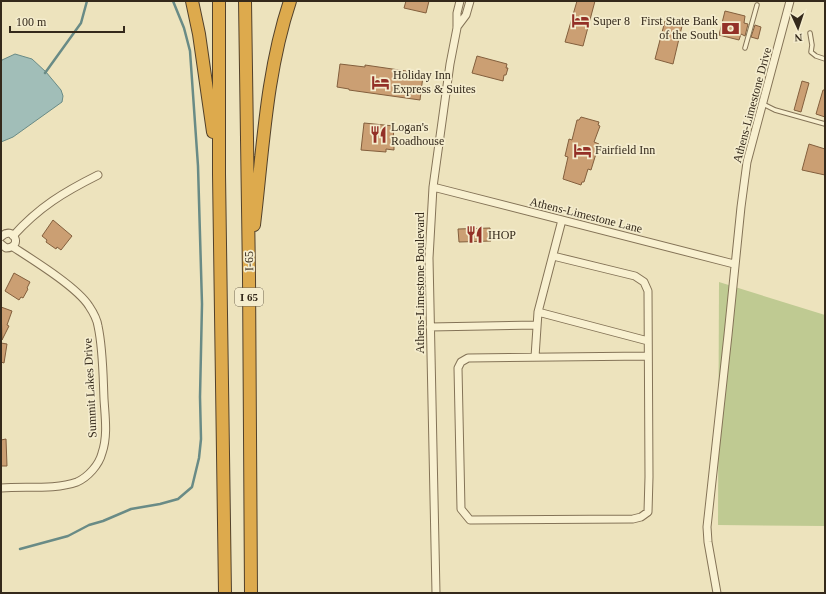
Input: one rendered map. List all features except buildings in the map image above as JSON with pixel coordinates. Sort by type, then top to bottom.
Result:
[{"type":"highway","points":[[192,1],[199,34],[219,174]]},
{"type":"highway","name":"I 65","points":[[220,1],[219,174],[225,593]]},
{"type":"highway","name":"I-65","points":[[245,1],[249,276],[251,593]]},
{"type":"highway","points":[[249,276],[267,112],[275,58],[290,1]]},
{"type":"street","name":"Athens-Limestone Boulevard","points":[[436,593],[429,258],[433,187],[450,64],[457,28],[457,13],[460,1]]},
{"type":"street","name":"Athens-Limestone Boulevard","points":[[457,28],[466,15],[470,1]]},
{"type":"street","name":"Athens-Limestone Drive","points":[[717,593],[708,542],[707,527],[741,206],[749,154],[790,1]]},
{"type":"street","points":[[13,236],[26,222],[49,202],[98,175]]},
{"type":"street","name":"Athens-Limestone Lane","points":[[433,187],[734,264]]},
{"type":"street","points":[[535,357],[538,312],[562,220]]},
{"type":"street","points":[[1,237],[7,233],[13,236],[15,240],[13,247],[2,248]]},
{"type":"street","name":"Summit Lakes Drive","points":[[1,488],[59,486],[78,482],[93,470],[102,454],[105,436],[103,370],[98,324],[90,307],[70,287],[13,247]]},
{"type":"street","points":[[553,256],[636,276],[644,282],[648,291],[648,341],[648,356],[648,512],[641,517],[633,519],[470,520],[460,509],[458,368],[461,362],[468,358],[648,356]]},
{"type":"street","points":[[538,312],[648,341]]},
{"type":"street","points":[[430,327],[536,325]]},
{"type":"lane","points":[[745,48],[757,5]]},
{"type":"lane","points":[[810,32],[811,52],[816,56],[825,59]]},
{"type":"lane","points":[[763,104],[775,110],[825,124]]},
{"type":"green space","points":[[719,282],[825,315],[825,526],[718,525]]},
{"type":"water","points":[[15,54],[32,59],[46,72],[61,90],[63,96],[62,102],[13,137],[1,142],[1,62],[2,60]]},
{"type":"waterway","points":[[45,73],[81,23],[87,1]]},
{"type":"waterway","points":[[20,549],[68,536],[89,525],[103,521],[131,509],[178,499],[192,487],[199,458],[201,439],[200,397],[202,304],[198,166],[190,51],[184,28],[173,1]]},
{"type":"place","name":"Super 8","points":[[580,21]]},
{"type":"place","name":"First State Bank of the South","points":[[731,28]]},
{"type":"place","name":"Holiday Inn Express & Suites","points":[[380,82]]},
{"type":"place","name":"Logan's Roadhouse","points":[[378,134]]},
{"type":"place","name":"Fairfield Inn","points":[[582,150]]},
{"type":"place","name":"IHOP","points":[[475,235]]}]
